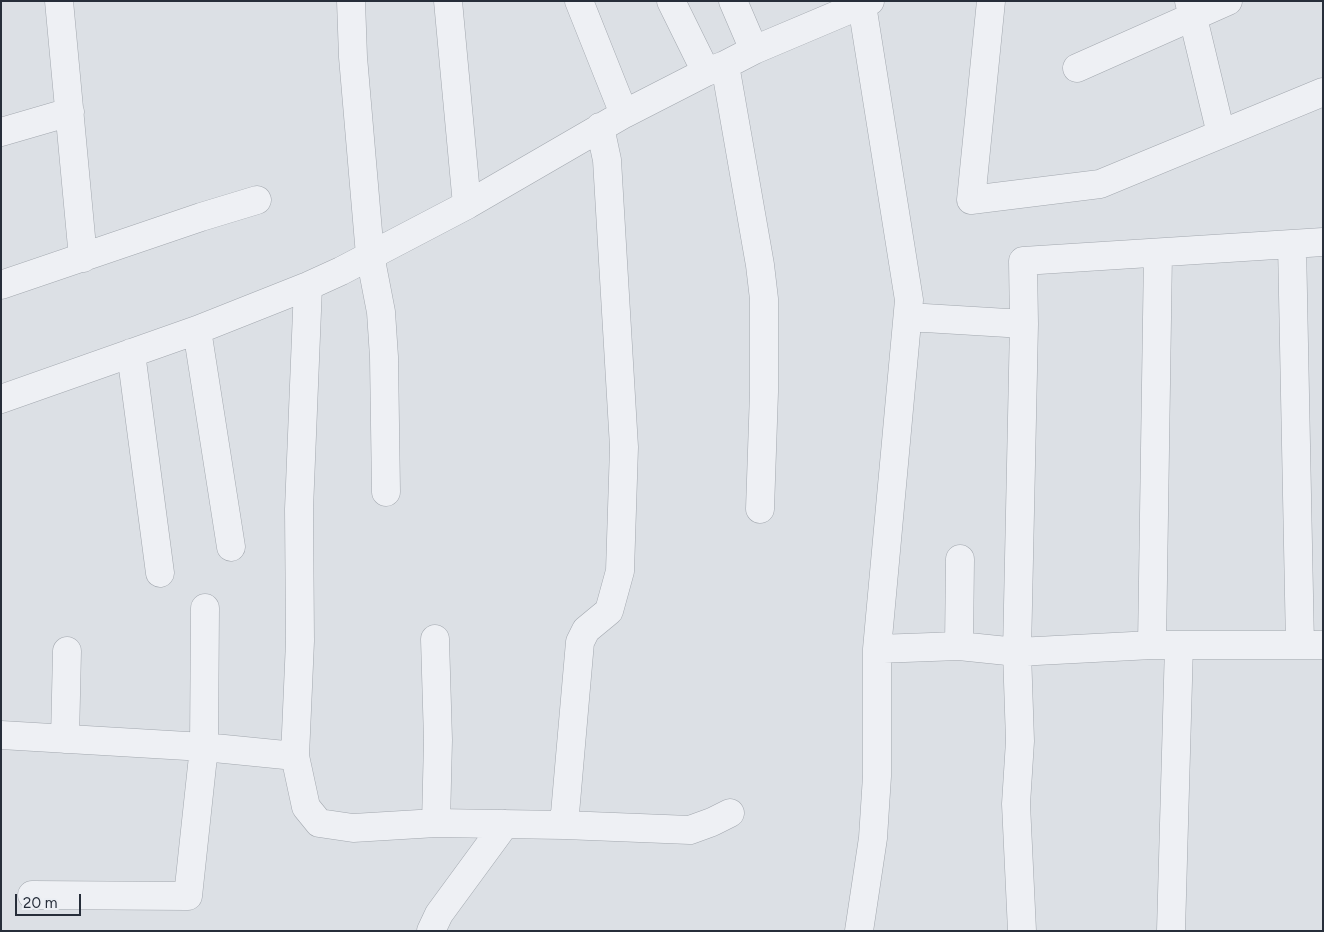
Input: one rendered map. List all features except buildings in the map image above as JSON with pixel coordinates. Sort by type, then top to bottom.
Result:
[{"type":"street","points":[[59,1],[83,258]]},
{"type":"street","points":[[351,1],[354,67],[370,255],[381,312],[384,356],[386,492]]},
{"type":"street","points":[[448,1],[467,205]]},
{"type":"street","points":[[579,1],[624,114]]},
{"type":"street","points":[[671,1],[715,69],[760,265],[764,299],[764,392],[760,509]]},
{"type":"street","points":[[733,1],[754,50]]},
{"type":"street","points":[[991,1],[971,200],[1100,184],[1323,92]]},
{"type":"street","points":[[1077,68],[1191,9],[1228,1]]},
{"type":"street","points":[[1,399],[197,330],[341,271],[467,205],[624,114],[754,50],[866,3],[909,300],[877,649],[877,776],[874,829],[859,931]]},
{"type":"street","points":[[1191,9],[1221,134]]},
{"type":"street","points":[[1,132],[70,112]]},
{"type":"street","points":[[564,825],[580,642],[586,630],[609,611],[620,571],[624,447],[607,160],[600,127]]},
{"type":"street","points":[[1,285],[256,200]]},
{"type":"street","points":[[1022,931],[1016,804],[1020,741],[1017,652],[1024,324],[1023,261],[1323,242]]},
{"type":"street","points":[[877,649],[958,646],[1017,652],[1166,645],[1311,645],[1292,244]]},
{"type":"street","points":[[1158,253],[1171,931]]},
{"type":"street","points":[[308,286],[299,508],[300,641],[295,756],[306,807],[319,823],[353,828],[436,823],[564,825],[690,830],[712,822],[730,812]]},
{"type":"street","points":[[908,317],[1024,324]]},
{"type":"street","points":[[197,330],[231,546]]},
{"type":"street","points":[[131,353],[160,573]]},
{"type":"street","points":[[958,646],[960,558]]},
{"type":"street","points":[[32,895],[188,896],[204,747],[205,608]]},
{"type":"street","points":[[435,639],[438,740],[436,823]]},
{"type":"street","points":[[65,739],[67,651]]},
{"type":"street","points":[[1,735],[204,747],[295,756]]},
{"type":"street","points":[[430,931],[439,914],[505,824]]}]
